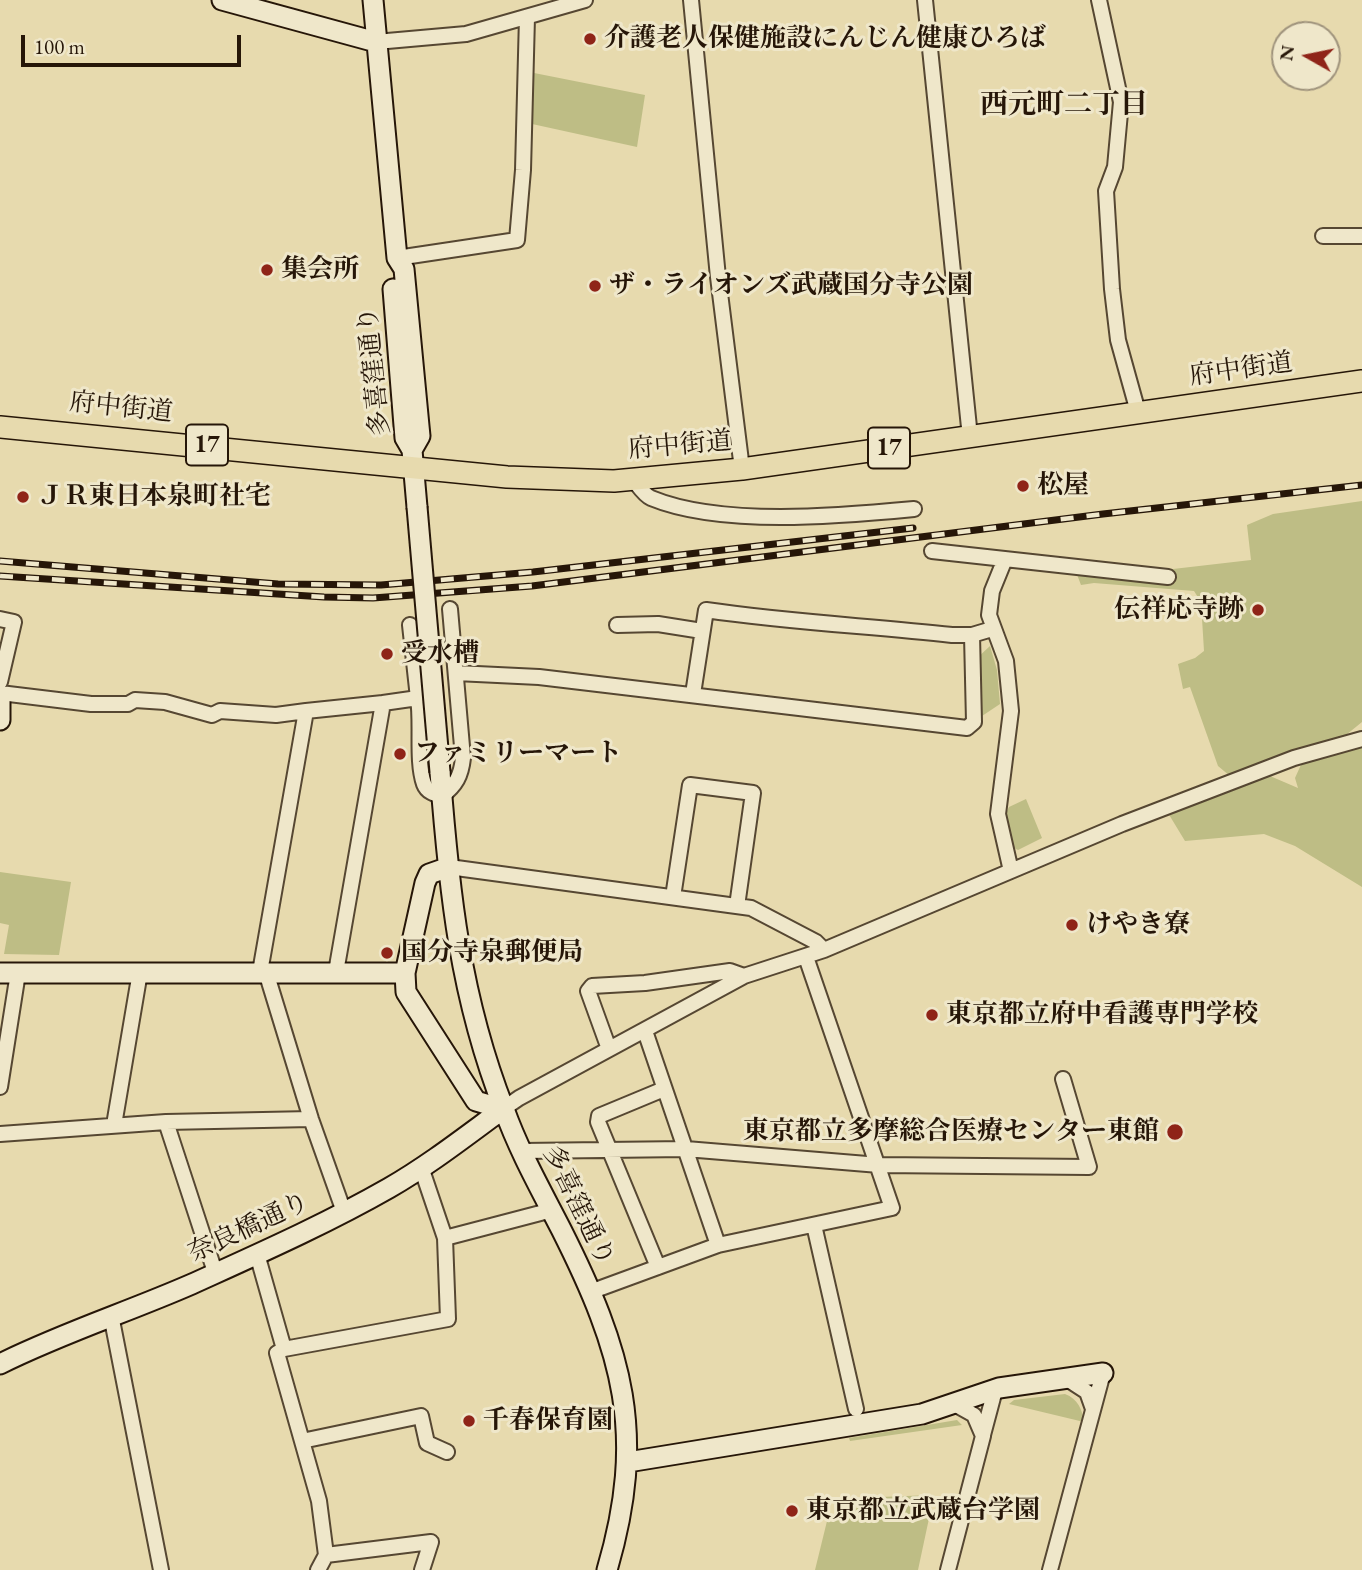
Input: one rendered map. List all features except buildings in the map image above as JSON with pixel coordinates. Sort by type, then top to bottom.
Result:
[{"type":"main road","points":[[222,0],[376,42]]},
{"type":"main road","name":"多喜窪通り","points":[[373,0],[397,258],[404,269],[420,436],[413,459],[416,507],[449,867],[465,986],[503,1109],[590,1292],[615,1353],[622,1384],[628,1462],[624,1502],[607,1570]]},
{"type":"main road","name":"府中街道","points":[[0,426],[413,459],[552,481],[633,479],[743,469],[1362,381]]},
{"type":"main road","points":[[0,694],[0,720]]},
{"type":"main road","points":[[449,867],[429,874],[425,883],[405,973],[406,992],[476,1101],[503,1109]]},
{"type":"main road","points":[[9,973],[405,973]]},
{"type":"main road","name":"奈良橋通り","points":[[0,1364],[47,1340],[257,1254],[344,1212],[421,1167],[503,1109]]},
{"type":"main road","points":[[628,1462],[763,1441],[956,1405],[995,1390],[1103,1373]]},
{"type":"street","points":[[376,42],[466,34],[584,0]]},
{"type":"street","points":[[691,0],[718,277],[743,469]]},
{"type":"street","points":[[925,0],[970,437]]},
{"type":"street","points":[[1099,0],[1121,102],[1115,167],[1106,191],[1112,289],[1118,340],[1138,412]]},
{"type":"street","points":[[397,258],[517,240],[523,170],[527,17]]},
{"type":"street","points":[[1324,236],[1362,236]]},
{"type":"street","points":[[633,479],[649,498],[706,511],[844,516],[914,509]]},
{"type":"street","points":[[932,551],[1168,577]]},
{"type":"street","points":[[1005,559],[992,590],[989,615],[1006,661],[1011,710],[999,814],[1011,871]]},
{"type":"street","points":[[410,625],[424,786],[432,793],[442,796],[456,785],[463,758],[450,609]]},
{"type":"street","points":[[693,694],[706,610],[769,619],[822,621],[972,635],[992,629]]},
{"type":"street","points":[[0,619],[14,622],[0,682]]},
{"type":"street","points":[[617,625],[658,624],[702,631]]},
{"type":"street","points":[[456,673],[539,677],[967,728],[974,722],[972,635]]},
{"type":"street","points":[[414,656],[454,652]]},
{"type":"street","points":[[0,694],[91,704],[165,702],[212,715],[220,711],[276,715],[418,698]]},
{"type":"street","points":[[337,972],[383,702]]},
{"type":"street","points":[[306,711],[263,972],[310,1119],[344,1212]]},
{"type":"street","points":[[503,1109],[744,976],[824,950],[1122,824],[1294,758],[1362,739]]},
{"type":"street","points":[[673,897],[690,785],[754,793],[737,906]]},
{"type":"street","points":[[449,867],[751,908],[816,942],[824,950]]},
{"type":"street","points":[[590,1292],[718,1245],[892,1208],[806,957]]},
{"type":"street","points":[[608,1049],[588,990],[592,986],[645,984],[730,971],[744,976]]},
{"type":"street","points":[[114,1125],[140,972]]},
{"type":"street","points":[[0,1087],[9,973]]},
{"type":"street","points":[[646,1031],[718,1245]]},
{"type":"street","points":[[522,1151],[686,1149],[879,1165],[1089,1167],[1063,1079]]},
{"type":"street","points":[[658,1267],[598,1122],[599,1115],[664,1089]]},
{"type":"street","points":[[0,1134],[166,1122],[310,1119]]},
{"type":"street","points":[[166,1122],[215,1272]]},
{"type":"street","points":[[318,1570],[327,1555],[319,1501],[277,1353],[284,1349],[448,1319],[445,1238],[421,1167]]},
{"type":"street","points":[[445,1238],[552,1210]]},
{"type":"street","points":[[814,1225],[856,1409]]},
{"type":"street","points":[[257,1254],[284,1349]]},
{"type":"street","points":[[111,1315],[161,1570]]},
{"type":"street","points":[[1050,1570],[1103,1373]]},
{"type":"street","points":[[1067,1379],[1087,1392],[1093,1409]]},
{"type":"street","points":[[948,1570],[995,1390]]},
{"type":"street","points":[[956,1405],[974,1415],[983,1436]]},
{"type":"street","points":[[302,1441],[421,1416],[427,1443],[447,1452]]},
{"type":"street","points":[[327,1555],[431,1542],[422,1570]]},
{"type":"shaded area","points":[[524,71],[645,95],[637,147],[523,122]]},
{"type":"shaded area","points":[[1362,501],[1362,722],[1346,735],[1230,776],[1218,766],[1190,687],[1183,689],[1178,664],[1195,658],[1204,651],[1201,602],[1194,591],[1094,583],[1081,585],[1076,572],[1156,578],[1173,569],[1251,560],[1247,525],[1273,514]]},
{"type":"shaded area","points":[[990,646],[997,670],[1000,704],[982,716],[976,659]]},
{"type":"shaded area","points":[[1362,747],[1362,887],[1295,846],[1264,834],[1185,841],[1168,813],[1270,776],[1298,788],[1295,778],[1304,758]]},
{"type":"shaded area","points":[[1026,799],[1042,838],[1018,850],[1014,848],[1006,813],[1009,807]]},
{"type":"shaded area","points":[[0,872],[71,882],[59,955],[4,954],[9,925],[0,923]]},
{"type":"shaded area","points":[[1065,1394],[1079,1405],[1084,1422],[1009,1404],[1014,1400]]},
{"type":"shaded area","points":[[957,1420],[962,1425],[850,1441],[849,1438]]},
{"type":"shaded area","points":[[934,1495],[918,1570],[815,1570],[828,1517],[871,1504],[880,1497]]},
{"type":"railway","points":[[0,576],[373,598],[532,586],[1103,514],[1362,485]]},
{"type":"railway","points":[[0,561],[278,584],[381,585],[533,572],[913,528]]},
{"type":"place","name":"介護老人保健施設にんじん健康ひろば","points":[[590,39]]},
{"type":"place","name":"集会所","points":[[267,270]]},
{"type":"place","name":"ザ・ライオンズ武蔵国分寺公園","points":[[595,286]]},
{"type":"place","name":"松屋","points":[[1023,486]]},
{"type":"place","name":"ＪＲ東日本泉町社宅","points":[[23,497]]},
{"type":"place","name":"伝祥応寺跡","points":[[1258,610]]},
{"type":"place","name":"受水槽","points":[[387,654]]},
{"type":"place","name":"ファミリーマート","points":[[400,754]]},
{"type":"place","name":"けやき寮","points":[[1072,925]]},
{"type":"place","name":"国分寺泉郵便局","points":[[387,953]]},
{"type":"place","name":"東京都立府中看護専門学校","points":[[932,1015]]},
{"type":"place","name":"東京都立多摩総合医療センター東館","points":[[1175,1132]]},
{"type":"place","name":"千春保育園","points":[[469,1421]]},
{"type":"place","name":"東京都立武蔵台学園","points":[[792,1511]]},
{"type":"district","name":"西元町二丁目","points":[[1064,105]]}]
